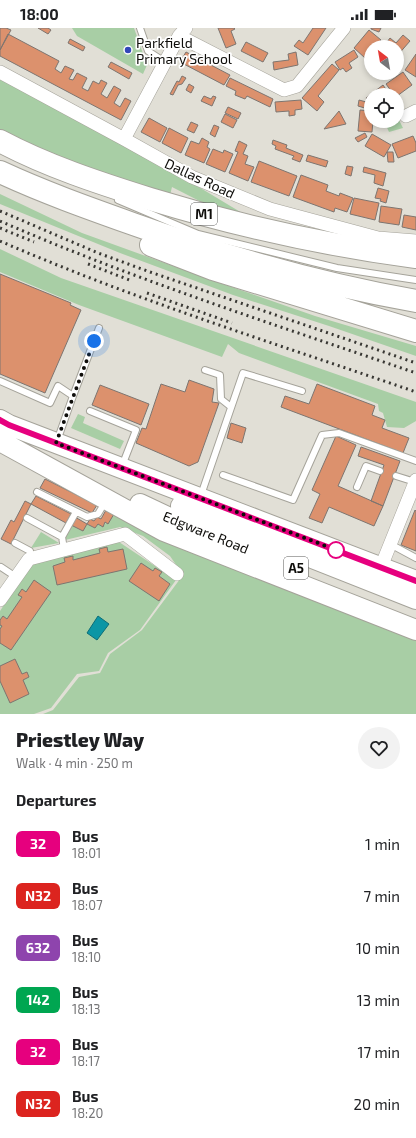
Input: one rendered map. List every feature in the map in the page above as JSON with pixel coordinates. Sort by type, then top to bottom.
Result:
[{"type":"highway","name":"M1","points":[[0,141],[17,150],[62,169],[186,210],[250,227],[288,235],[416,258]]},
{"type":"highway","name":"M1","points":[[0,150],[74,184],[118,200],[184,219],[313,250],[386,262],[416,265]]},
{"type":"highway","name":"M1","points":[[0,172],[63,199],[229,257],[302,276],[410,298]]},
{"type":"highway","name":"M1","points":[[63,199],[138,240],[213,269],[416,332]]},
{"type":"main road","points":[[3,429],[56,443],[416,581]]},
{"type":"main road","points":[[3,429],[164,531],[416,630]]},
{"type":"main road","name":"Edgware Road","points":[[3,429],[175,504],[416,599]]},
{"type":"main road","name":"Edgware Road","points":[[3,429],[176,520],[416,616]]},
{"type":"street","points":[[124,139],[182,32],[284,90],[297,86],[344,28]]},
{"type":"street","name":"Dallas Road","points":[[0,72],[192,177],[270,209],[378,238],[416,241]]},
{"type":"street","points":[[381,567],[416,481]]},
{"type":"street","points":[[0,600],[28,558],[32,558],[63,543],[125,534],[177,574]]},
{"type":"lane","points":[[140,28],[148,51],[165,62]]},
{"type":"lane","points":[[118,200],[198,234],[336,268],[416,280]]},
{"type":"lane","points":[[56,443],[99,328]]},
{"type":"lane","points":[[205,370],[220,375],[222,399],[231,407]]},
{"type":"lane","points":[[200,499],[243,373],[302,391]]},
{"type":"lane","points":[[0,381],[50,403],[58,386],[73,396]]},
{"type":"lane","points":[[90,411],[136,430],[121,468]]},
{"type":"lane","points":[[223,475],[293,500],[322,435],[339,433],[416,461]]},
{"type":"lane","points":[[358,487],[366,466],[380,471]]},
{"type":"lane","points":[[396,476],[416,481]]},
{"type":"lane","points":[[37,492],[87,517],[98,514],[101,509]]},
{"type":"lane","points":[[27,518],[63,543],[76,512]]},
{"type":"lane","points":[[15,543],[30,551],[32,558]]},
{"type":"lane","points":[[390,544],[416,558]]},
{"type":"lane","points":[[1,567],[16,578]]},
{"type":"green space","points":[[72,28],[134,28],[147,65],[143,74],[77,36]]},
{"type":"green space","points":[[0,79],[124,142],[247,216],[219,211],[172,187],[169,199],[48,153],[0,131]]},
{"type":"green space","points":[[387,128],[403,128],[389,132]]},
{"type":"green space","points":[[0,194],[82,233],[315,316],[416,346],[416,356],[233,295],[120,253],[0,204]]},
{"type":"green space","points":[[0,249],[61,278],[416,402],[416,421],[404,428],[387,427],[383,413],[379,411],[378,404],[239,353],[228,344],[222,357],[79,305],[0,272]]},
{"type":"green space","points":[[78,414],[85,417],[83,423],[124,441],[120,449],[71,428]]},
{"type":"green space","points":[[114,514],[416,630],[416,714],[43,714],[53,710],[79,677],[100,673],[110,654],[142,630],[183,575],[170,556],[143,536],[120,527],[65,540],[65,534],[71,525],[83,531],[87,524],[95,528],[98,524],[103,526]]},
{"type":"green space","points":[[41,532],[59,543],[31,548]]},
{"type":"green space","points":[[119,542],[176,580],[140,630],[108,653],[99,671],[77,674],[51,708],[34,714],[0,714],[0,611],[31,564]]},
{"type":"water","points":[[98,616],[109,624],[97,640],[87,633]]},
{"type":"building","points":[[0,28],[11,30],[0,50]]},
{"type":"building","points":[[38,28],[48,28],[51,30],[48,34]]},
{"type":"building","points":[[218,28],[234,28],[235,29],[231,31],[236,44],[226,48]]},
{"type":"building","points":[[313,28],[326,28],[308,55],[294,46],[299,40],[303,43]]},
{"type":"building","points":[[371,28],[381,28],[379,32]]},
{"type":"building","points":[[369,30],[381,40],[364,40],[364,57],[354,48]]},
{"type":"building","points":[[8,34],[59,61],[55,69],[61,73],[65,66],[74,70],[69,79],[73,80],[77,73],[87,78],[82,88],[88,91],[93,81],[99,84],[101,80],[107,83],[101,94],[107,98],[114,86],[121,90],[114,103],[120,107],[125,98],[131,101],[121,120],[0,56],[0,50]]},
{"type":"building","points":[[403,35],[410,41],[404,48],[404,40],[399,40]]},
{"type":"building","points":[[70,39],[85,47],[83,51],[68,43]]},
{"type":"building","points":[[246,42],[268,53],[263,62],[241,51]]},
{"type":"building","points":[[354,50],[358,57],[349,63],[352,68],[346,72],[343,68],[340,70],[335,62]]},
{"type":"building","points":[[186,52],[230,75],[224,85],[180,62]]},
{"type":"building","points":[[296,52],[298,65],[274,70],[273,62],[289,60],[288,54]]},
{"type":"building","points":[[416,54],[416,77],[405,70]]},
{"type":"building","points":[[111,62],[132,73],[129,79],[108,67]]},
{"type":"building","points":[[332,64],[339,70],[318,96],[324,102],[317,111],[302,98]]},
{"type":"building","points":[[404,73],[412,85],[404,91],[404,88],[389,88],[386,84],[392,80],[404,80]]},
{"type":"building","points":[[182,76],[186,78],[182,84],[178,85],[173,95],[170,94],[177,81],[179,82]]},
{"type":"building","points":[[230,78],[273,99],[270,107],[247,96],[245,99],[235,95],[236,91],[226,86]]},
{"type":"building","points":[[189,84],[194,87],[191,93],[186,90]]},
{"type":"building","points":[[204,96],[211,99],[213,96],[216,97],[212,106],[201,101]]},
{"type":"building","points":[[301,100],[302,109],[295,110],[295,115],[289,116],[289,111],[276,112],[275,102]]},
{"type":"building","points":[[359,100],[364,101],[364,108],[358,106]]},
{"type":"building","points":[[228,107],[241,113],[238,119],[225,113]]},
{"type":"building","points":[[360,110],[364,110],[364,128],[372,128],[372,132],[358,131]]},
{"type":"building","points":[[339,111],[346,124],[324,129]]},
{"type":"building","points":[[225,114],[237,120],[233,128],[221,122]]},
{"type":"building","points":[[149,118],[167,128],[160,142],[141,132]]},
{"type":"building","points":[[191,122],[198,125],[194,133],[187,130]]},
{"type":"building","points":[[214,125],[219,127],[215,137],[210,134]]},
{"type":"building","points":[[169,128],[188,138],[181,153],[162,143]]},
{"type":"building","points":[[365,133],[367,137],[358,142],[355,138]]},
{"type":"building","points":[[372,134],[391,145],[384,157],[365,146]]},
{"type":"building","points":[[413,136],[416,143],[416,151],[398,158],[392,144]]},
{"type":"building","points":[[202,138],[209,142],[207,147],[210,149],[204,163],[185,155],[191,141],[199,144]]},
{"type":"building","points":[[273,140],[287,145],[286,148],[303,155],[300,162],[292,159],[294,156],[275,149],[276,146],[272,144]]},
{"type":"building","points":[[239,141],[247,145],[243,154],[248,156],[245,164],[254,167],[248,181],[229,173],[238,152],[235,151]]},
{"type":"building","points":[[213,149],[223,153],[224,150],[233,154],[225,172],[206,164]]},
{"type":"building","points":[[387,152],[393,152],[394,162],[388,162]]},
{"type":"building","points":[[308,155],[328,161],[326,167],[306,161]]},
{"type":"building","points":[[259,161],[297,176],[289,196],[251,182]]},
{"type":"building","points":[[347,166],[353,167],[351,176],[345,174]]},
{"type":"building","points":[[364,167],[386,173],[383,186],[374,183],[375,175],[363,172]]},
{"type":"building","points":[[301,175],[328,185],[326,191],[339,196],[340,193],[353,198],[347,212],[335,208],[334,212],[293,197]]},
{"type":"building","points":[[378,188],[389,191],[386,203],[380,201],[381,199],[375,198]]},
{"type":"building","points":[[354,198],[379,203],[375,220],[350,214]]},
{"type":"building","points":[[381,206],[402,209],[399,225],[379,222]]},
{"type":"building","points":[[404,215],[416,217],[416,230],[402,227]]},
{"type":"building","points":[[0,274],[71,303],[70,305],[81,310],[45,393],[0,374]]},
{"type":"building","points":[[189,380],[214,389],[212,402],[219,403],[198,462],[189,466],[136,443],[142,428],[146,429],[161,384],[185,392]]},
{"type":"building","points":[[317,384],[375,406],[372,415],[385,420],[382,428],[409,438],[403,453],[281,407],[285,396],[309,404]]},
{"type":"building","points":[[100,385],[149,404],[141,425],[92,405]]},
{"type":"building","points":[[231,423],[246,428],[242,443],[227,438]]},
{"type":"building","points":[[336,436],[356,445],[338,486],[383,506],[374,526],[329,507],[322,523],[309,518],[320,494],[312,490]]},
{"type":"building","points":[[361,447],[400,461],[383,506],[371,501],[384,465],[358,456]]},
{"type":"building","points":[[45,479],[97,505],[92,513],[40,488]]},
{"type":"building","points":[[36,496],[71,514],[66,523],[31,504]]},
{"type":"building","points":[[25,501],[31,504],[11,544],[1,539],[11,520],[14,522]]},
{"type":"building","points":[[106,510],[114,514],[108,524],[105,522],[103,527],[98,524],[95,528],[87,524],[90,519],[94,521],[97,517],[101,519]]},
{"type":"building","points":[[415,510],[416,511],[416,551],[401,545]]},
{"type":"building","points":[[75,517],[87,524],[83,531],[71,525]]},
{"type":"building","points":[[107,547],[108,552],[123,549],[127,569],[57,585],[53,566],[65,562],[64,558],[73,556],[73,560],[100,553],[99,549]]},
{"type":"building","points":[[141,563],[153,571],[155,568],[162,572],[159,576],[170,584],[159,601],[129,581]]},
{"type":"building","points":[[34,580],[51,592],[11,650],[0,643],[0,629],[2,626],[0,625],[0,620],[3,616],[7,619],[22,597],[18,595],[22,589],[26,592]]},
{"type":"building","points":[[15,659],[22,674],[27,672],[29,677],[23,680],[29,694],[10,703],[0,681],[0,666]]},
{"type":"railway","points":[[0,211],[98,253],[416,363]]},
{"type":"railway","points":[[0,221],[102,263],[258,319],[416,373]]},
{"type":"railway","points":[[0,228],[34,242]]},
{"type":"railway","points":[[0,241],[102,283],[154,302],[416,392]]},
{"type":"railway","points":[[88,264],[132,281]]},
{"type":"railway","points":[[147,293],[232,323]]},
{"type":"bus line","name":"32","points":[[0,420],[9,425],[200,499],[416,581]]},
{"type":"place","name":"Parkfield Primary School","points":[[128,50]]},
{"type":"route","points":[[94,341],[56,443],[339,551],[336,550]]}]
